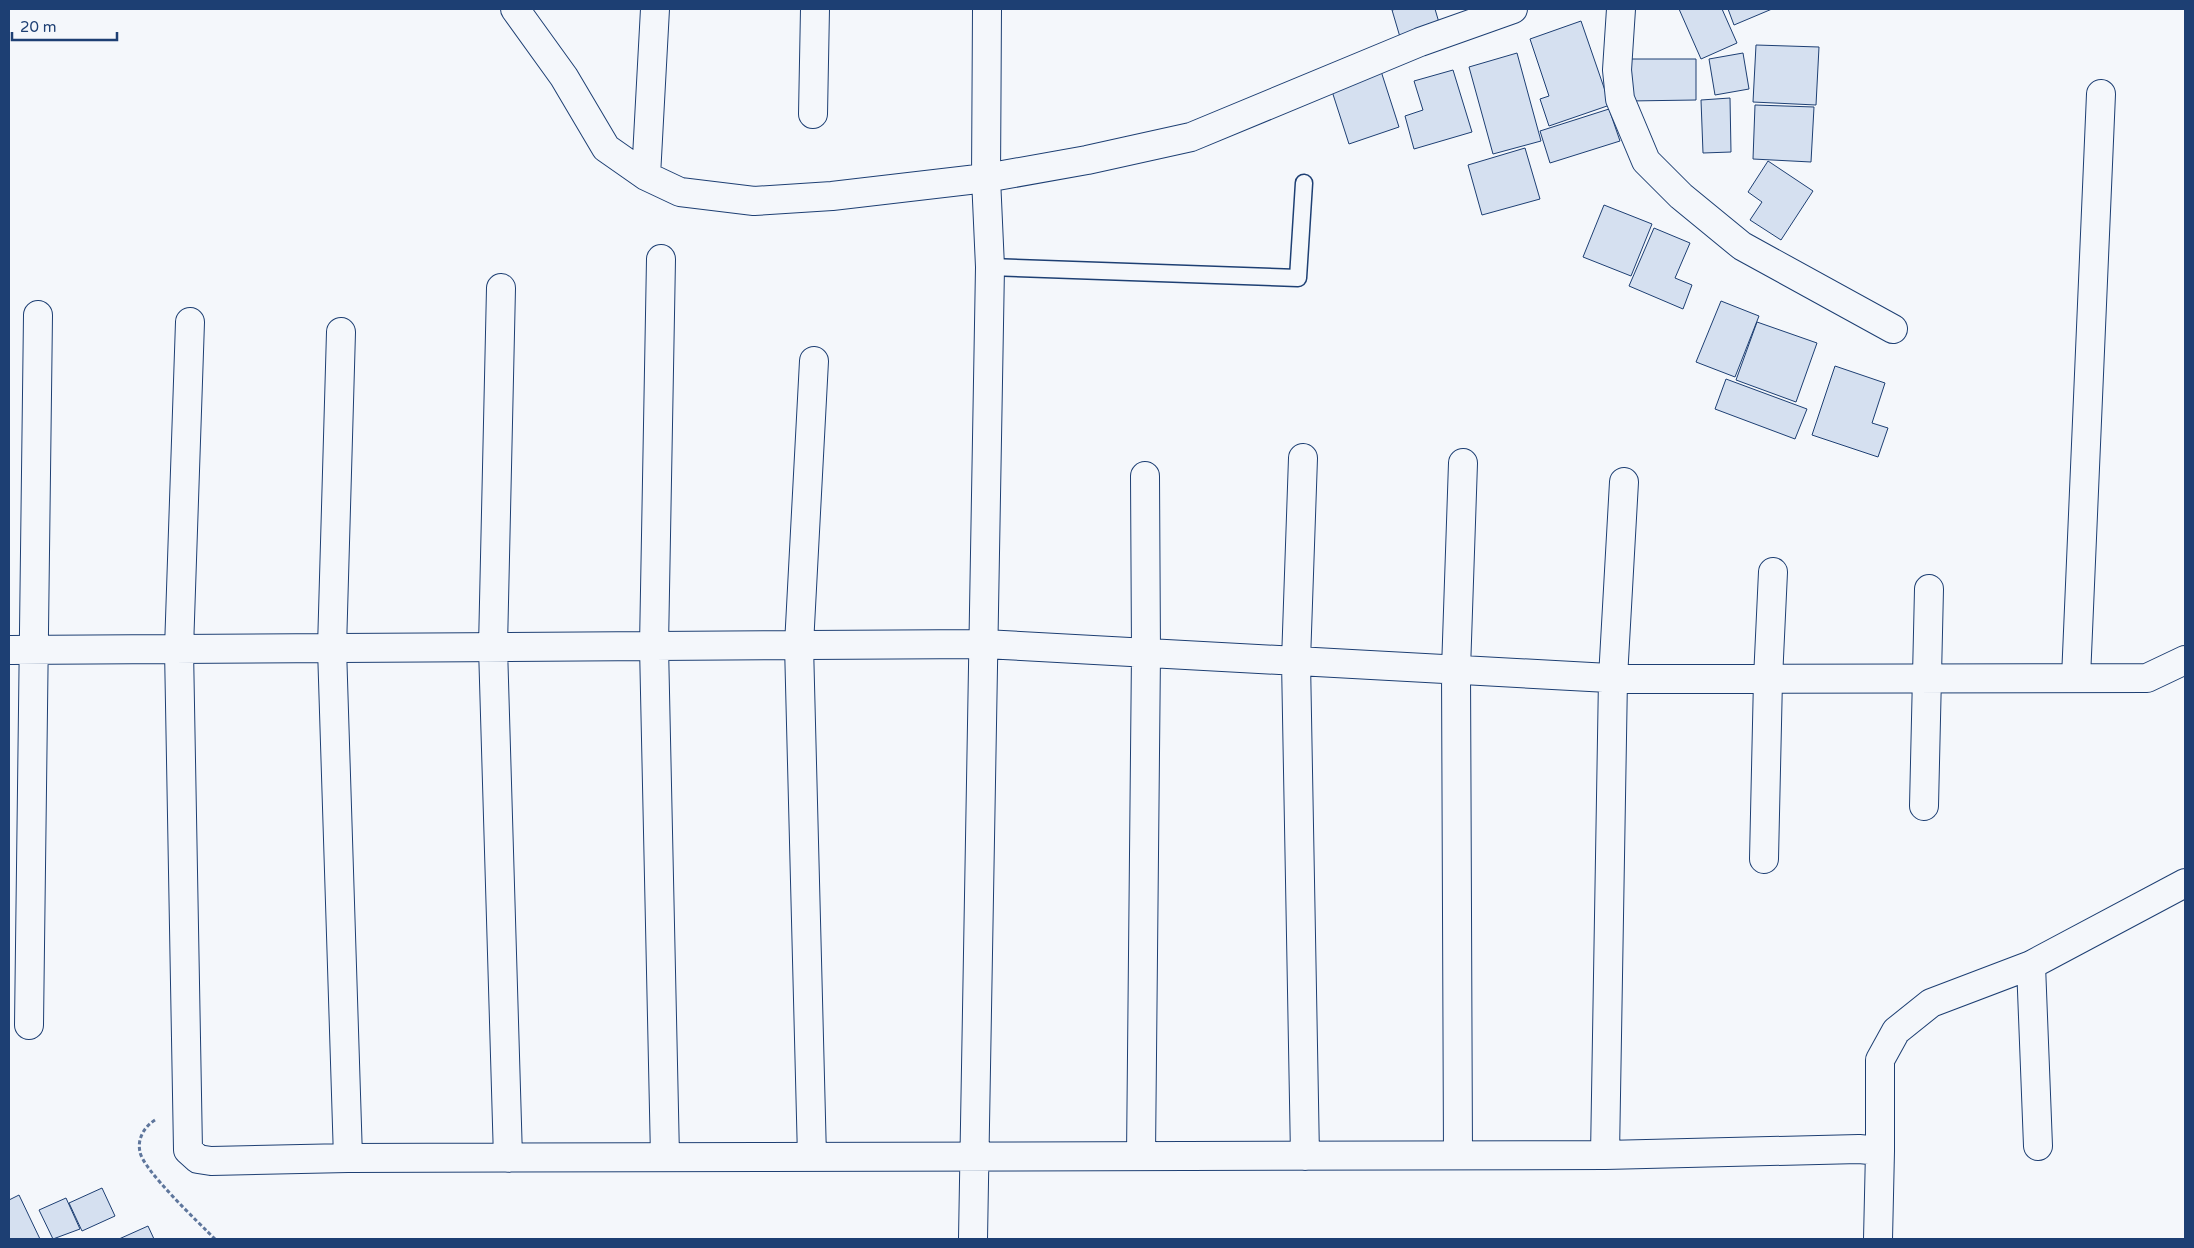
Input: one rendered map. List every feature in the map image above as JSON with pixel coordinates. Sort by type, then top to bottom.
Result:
[{"type":"street","points":[[515,9],[564,77],[606,148],[646,176],[680,192],[754,201],[832,196],[986,178],[1086,160],[1191,137],[1420,42],[1513,9]]},
{"type":"street","points":[[646,176],[655,9]]},
{"type":"street","points":[[812,114],[815,9]]},
{"type":"street","points":[[974,1239],[990,267],[986,178],[986,9]]},
{"type":"street","points":[[1621,9],[1617,70],[1620,99],[1646,161],[1681,196],[1742,246],[1893,329]]},
{"type":"street","points":[[2076,678],[2101,94]]},
{"type":"street","points":[[661,259],[654,646],[665,1157]]},
{"type":"street","points":[[501,288],[492,647],[508,1158]]},
{"type":"street","points":[[29,1025],[21,650],[38,315]]},
{"type":"street","points":[[190,322],[178,649],[188,1150],[198,1159],[211,1161],[348,1158],[1605,1155],[1880,1151]]},
{"type":"street","points":[[342,332],[332,648],[348,1158]]},
{"type":"street","points":[[812,1157],[799,645],[814,361]]},
{"type":"street","points":[[1303,458],[1296,661],[1305,1156]]},
{"type":"street","points":[[1458,1155],[1456,670],[1463,463]]},
{"type":"street","points":[[1141,1156],[1146,652],[1145,476]]},
{"type":"street","points":[[1605,1155],[1613,678],[1624,482]]},
{"type":"street","points":[[1764,859],[1768,679],[1773,572]]},
{"type":"street","points":[[1924,806],[1929,589]]},
{"type":"street","points":[[21,650],[984,644],[1613,678],[1768,679],[2147,678],[2185,660]]},
{"type":"street","points":[[1878,1239],[1880,1060],[1896,1031],[1931,1003],[2031,965],[2185,882]]},
{"type":"street","points":[[2031,965],[2038,1146]]},
{"type":"lane","points":[[990,267],[1298,278],[1304,183]]},
{"type":"building","points":[[1435,9],[1440,26],[1400,37],[1392,10]]},
{"type":"building","points":[[1679,9],[1722,9],[1737,43],[1701,59]]},
{"type":"building","points":[[1728,9],[1772,9],[1734,25]]},
{"type":"building","points":[[1581,21],[1610,105],[1549,126],[1540,99],[1549,96],[1530,39]]},
{"type":"building","points":[[1756,45],[1819,47],[1816,105],[1753,102]]},
{"type":"building","points":[[1517,53],[1541,141],[1493,154],[1469,67]]},
{"type":"building","points":[[1743,53],[1749,89],[1715,95],[1709,59]]},
{"type":"building","points":[[1629,59],[1696,59],[1696,100],[1629,101]]},
{"type":"building","points":[[1380,68],[1399,127],[1349,144],[1330,85]]},
{"type":"building","points":[[1453,70],[1472,132],[1414,149],[1405,116],[1423,110],[1414,81]]},
{"type":"building","points":[[1730,98],[1731,152],[1703,153],[1701,100]]},
{"type":"building","points":[[1755,105],[1814,107],[1811,162],[1753,159]]},
{"type":"building","points":[[1609,109],[1620,141],[1550,163],[1540,131]]},
{"type":"building","points":[[1525,148],[1540,199],[1482,215],[1468,165]]},
{"type":"building","points":[[1768,161],[1813,191],[1781,240],[1750,220],[1762,202],[1748,192]]},
{"type":"building","points":[[1604,205],[1652,224],[1631,276],[1583,257]]},
{"type":"building","points":[[1654,228],[1690,243],[1675,278],[1692,285],[1683,309],[1629,286]]},
{"type":"building","points":[[1721,301],[1759,316],[1735,377],[1696,362]]},
{"type":"building","points":[[1757,322],[1817,343],[1796,402],[1736,380]]},
{"type":"building","points":[[1835,366],[1885,383],[1872,423],[1888,428],[1878,457],[1812,435]]},
{"type":"building","points":[[1726,379],[1807,409],[1795,439],[1715,409]]},
{"type":"building","points":[[102,1188],[115,1216],[82,1231],[69,1203]]},
{"type":"building","points":[[19,1195],[40,1239],[9,1239],[9,1200]]},
{"type":"building","points":[[66,1198],[80,1229],[53,1239],[39,1210]]},
{"type":"building","points":[[148,1226],[154,1239],[119,1239]]}]
